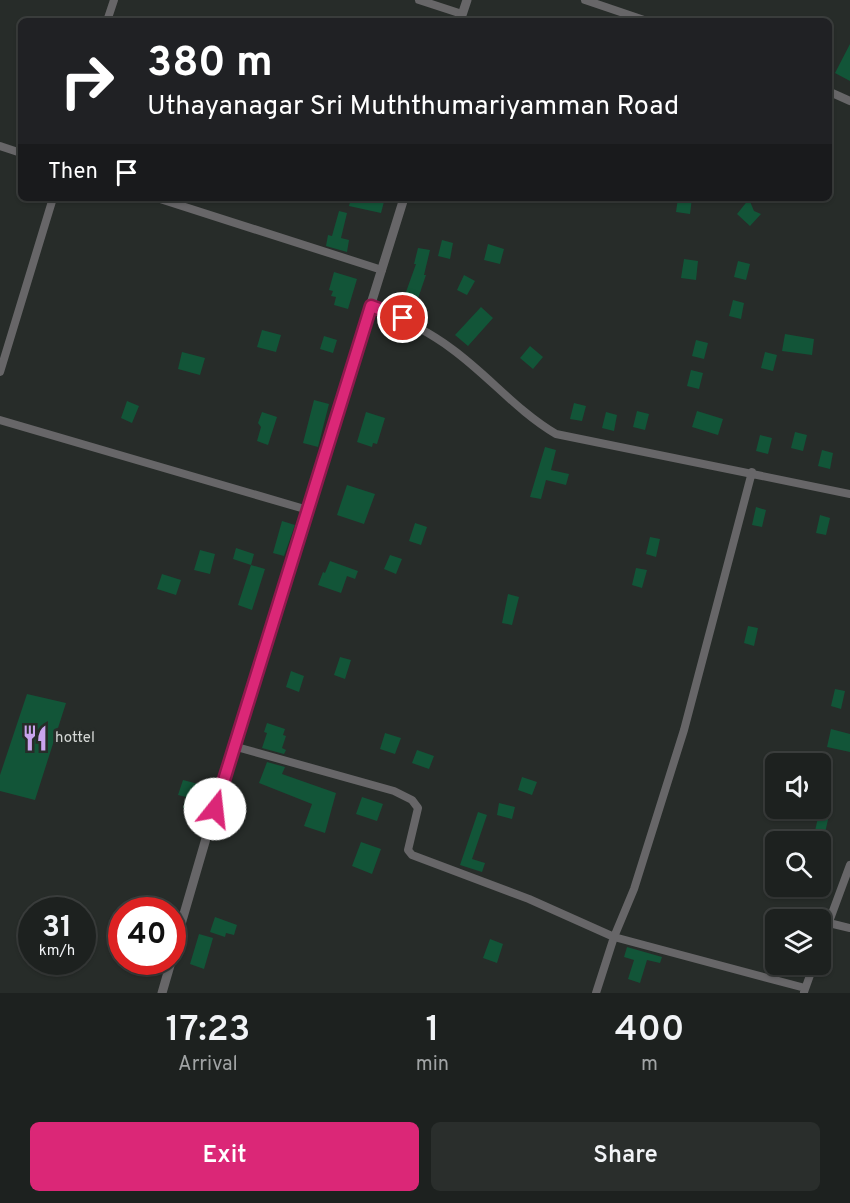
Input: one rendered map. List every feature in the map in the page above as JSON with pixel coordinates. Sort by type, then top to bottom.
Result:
[{"type":"street","points":[[108,18],[114,0]]},
{"type":"street","points":[[419,0],[461,17],[467,0]]},
{"type":"street","points":[[585,0],[638,18]]},
{"type":"street","points":[[832,93],[850,101]]},
{"type":"street","points":[[0,146],[18,152]]},
{"type":"street","points":[[0,372],[52,201]]},
{"type":"street","points":[[166,201],[382,270]]},
{"type":"street","points":[[186,908],[233,746],[404,201]]},
{"type":"street","points":[[371,306],[403,318],[452,349],[534,421],[556,434],[752,472],[850,494]]},
{"type":"street","points":[[0,420],[308,510]]},
{"type":"street","points":[[596,993],[614,937],[634,889],[684,730],[752,472]]},
{"type":"street","points":[[233,746],[394,791],[411,800],[418,808],[408,850],[412,855],[529,899],[614,937],[805,991],[810,975]]},
{"type":"street","points":[[831,918],[850,865]]},
{"type":"street","points":[[831,924],[850,928]]},
{"type":"street","points":[[162,993],[167,975]]},
{"type":"building","points":[[850,44],[850,81],[835,73]]},
{"type":"building","points":[[350,201],[384,201],[381,213],[349,206]]},
{"type":"building","points":[[678,201],[692,201],[690,214],[676,212]]},
{"type":"building","points":[[750,201],[754,211],[761,214],[750,226],[737,214]]},
{"type":"building","points":[[339,211],[347,213],[341,238],[349,240],[347,252],[326,246],[328,235],[332,236]]},
{"type":"building","points":[[442,240],[453,243],[450,259],[438,256]]},
{"type":"building","points":[[488,244],[504,249],[500,264],[484,260]]},
{"type":"building","points":[[418,248],[430,250],[424,275],[426,275],[414,310],[401,306],[416,264],[414,264]]},
{"type":"building","points":[[684,259],[698,261],[696,280],[681,278]]},
{"type":"building","points":[[738,261],[750,264],[746,280],[734,277]]},
{"type":"building","points":[[334,272],[357,279],[348,309],[334,305],[336,297],[331,296],[333,291],[329,290]]},
{"type":"building","points":[[464,275],[475,281],[467,295],[457,290]]},
{"type":"building","points":[[733,300],[744,303],[741,319],[729,316]]},
{"type":"building","points":[[481,307],[493,318],[468,346],[455,335]]},
{"type":"building","points":[[262,330],[281,335],[276,352],[257,347]]},
{"type":"building","points":[[785,334],[814,339],[812,355],[782,351]]},
{"type":"building","points":[[324,336],[337,340],[333,353],[320,349]]},
{"type":"building","points":[[696,340],[708,343],[704,359],[692,356]]},
{"type":"building","points":[[530,346],[543,357],[533,369],[520,358]]},
{"type":"building","points":[[182,352],[205,358],[200,375],[178,369]]},
{"type":"building","points":[[765,352],[777,355],[773,371],[761,368]]},
{"type":"building","points":[[691,370],[703,373],[699,389],[687,386]]},
{"type":"building","points":[[314,400],[329,404],[318,447],[303,443]]},
{"type":"building","points":[[127,401],[139,406],[132,423],[121,418]]},
{"type":"building","points":[[574,403],[586,406],[582,421],[570,419]]},
{"type":"building","points":[[637,411],[649,414],[645,430],[633,427]]},
{"type":"building","points":[[697,411],[723,419],[718,435],[692,427]]},
{"type":"building","points":[[262,412],[277,417],[268,445],[257,441],[261,427],[258,423]]},
{"type":"building","points":[[366,412],[385,418],[377,444],[373,443],[372,447],[357,442]]},
{"type":"building","points":[[606,412],[617,415],[614,431],[602,428]]},
{"type":"building","points":[[795,432],[807,435],[803,451],[791,448]]},
{"type":"building","points":[[760,435],[772,438],[768,454],[756,451]]},
{"type":"building","points":[[545,447],[556,450],[551,470],[569,474],[566,485],[546,480],[541,499],[530,497]]},
{"type":"building","points":[[822,450],[833,453],[830,469],[818,466]]},
{"type":"building","points":[[347,485],[375,494],[364,524],[337,515]]},
{"type":"building","points":[[756,507],[766,510],[762,527],[752,525]]},
{"type":"building","points":[[820,515],[830,518],[826,535],[816,533]]},
{"type":"building","points":[[282,521],[295,525],[284,556],[273,553]]},
{"type":"building","points":[[415,523],[427,527],[421,545],[409,541]]},
{"type":"building","points":[[650,537],[660,539],[656,557],[646,554]]},
{"type":"building","points":[[236,548],[254,554],[251,565],[233,559]]},
{"type":"building","points":[[200,550],[215,554],[210,574],[194,570]]},
{"type":"building","points":[[390,555],[402,559],[396,574],[384,569]]},
{"type":"building","points":[[330,561],[358,571],[355,579],[347,576],[341,593],[318,585]]},
{"type":"building","points":[[251,565],[265,569],[252,610],[238,605]]},
{"type":"building","points":[[636,568],[647,570],[642,588],[632,585]]},
{"type":"building","points":[[162,574],[181,580],[176,595],[157,589]]},
{"type":"building","points":[[508,594],[519,597],[512,625],[502,623]]},
{"type":"building","points":[[748,626],[758,628],[754,646],[744,643]]},
{"type":"building","points":[[340,657],[351,660],[345,679],[334,675]]},
{"type":"building","points":[[291,671],[304,676],[299,692],[286,687]]},
{"type":"building","points":[[835,689],[845,691],[841,709],[831,706]]},
{"type":"building","points":[[27,694],[66,703],[35,800],[0,791],[0,775]]},
{"type":"building","points":[[267,723],[285,729],[283,735],[286,736],[282,748],[286,750],[284,754],[262,748],[267,733],[264,732]]},
{"type":"building","points":[[831,729],[850,734],[850,752],[827,747]]},
{"type":"building","points":[[385,733],[401,738],[395,754],[380,749]]},
{"type":"building","points":[[417,750],[434,756],[429,769],[412,763]]},
{"type":"building","points":[[267,762],[285,767],[282,774],[336,793],[325,833],[304,826],[312,804],[259,783]]},
{"type":"building","points":[[522,777],[537,782],[532,795],[518,790]]},
{"type":"building","points":[[183,780],[202,785],[197,800],[201,802],[198,812],[183,808],[186,797],[178,795]]},
{"type":"building","points":[[362,797],[383,804],[377,821],[356,814]]},
{"type":"building","points":[[499,803],[515,807],[512,819],[497,815]]},
{"type":"building","points":[[478,812],[487,815],[472,859],[485,863],[482,872],[460,865]]},
{"type":"building","points":[[818,819],[828,819],[825,831],[815,831]]},
{"type":"building","points":[[361,842],[381,849],[372,874],[352,866]]},
{"type":"building","points":[[215,917],[237,925],[234,935],[226,933],[225,937],[210,932]]},
{"type":"building","points":[[199,934],[213,938],[204,969],[190,964]]},
{"type":"building","points":[[490,939],[503,944],[497,963],[483,958]]},
{"type":"building","points":[[627,947],[662,957],[660,963],[647,960],[640,983],[628,979],[634,960],[624,957]]},
{"type":"place","name":"hottel","points":[[35,738]]},
{"type":"route","points":[[215,809],[371,306],[403,318]]}]
